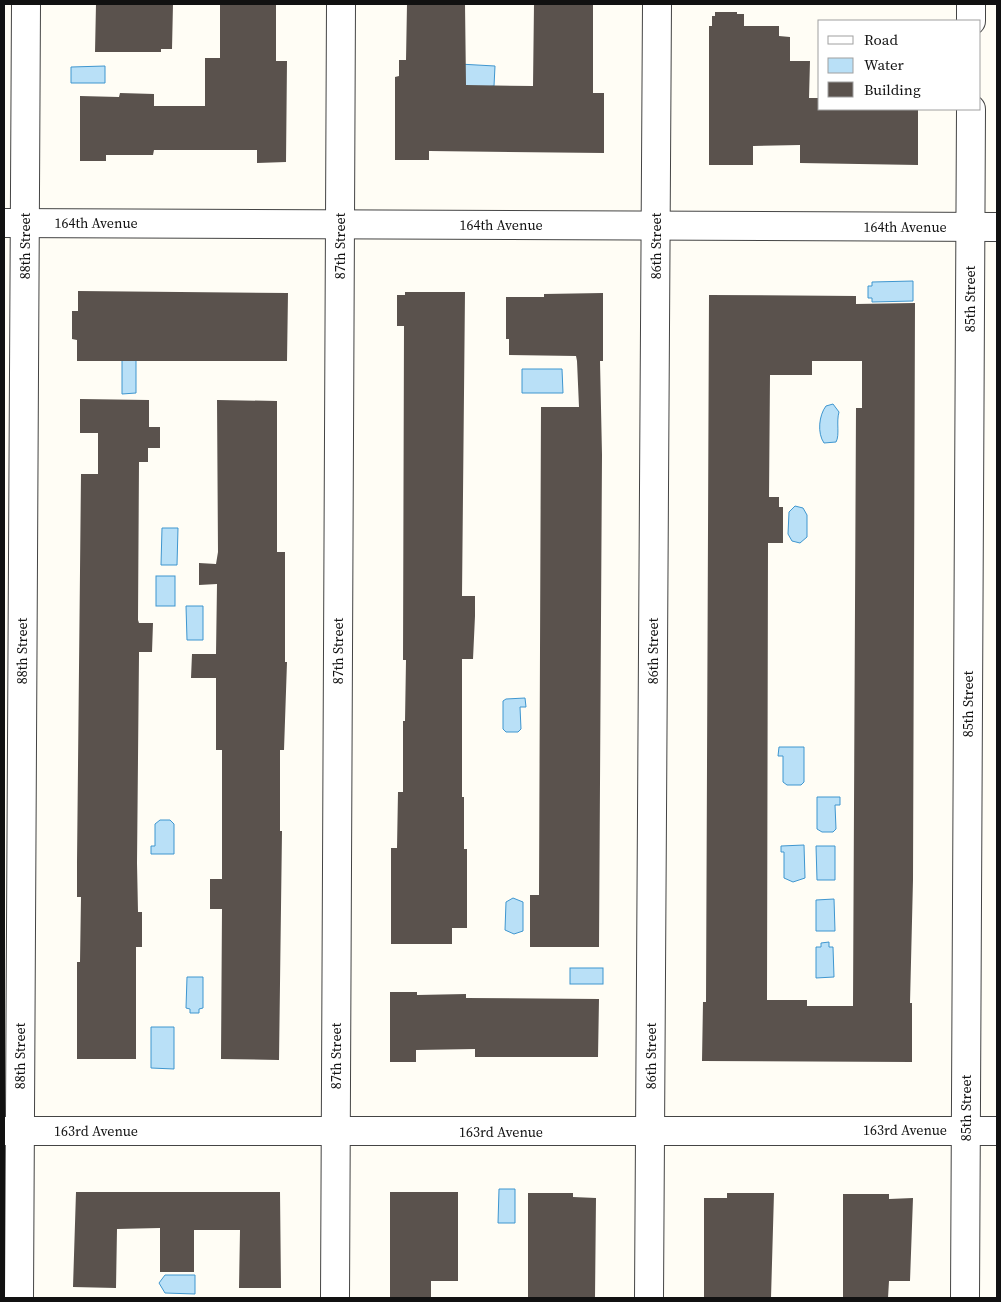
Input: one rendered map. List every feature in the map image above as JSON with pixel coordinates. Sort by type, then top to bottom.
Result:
[{"type":"street","name":"88th Street","points":[[19,1298],[12,1131],[14,223],[26,4]]},
{"type":"street","name":"87th Street","points":[[335,1298],[341,4]]},
{"type":"street","name":"86th Street","points":[[650,1298],[657,4]]},
{"type":"street","points":[[971,4],[971,20]]},
{"type":"street","name":"85th Street","points":[[965,1298],[971,110]]},
{"type":"street","name":"164th Avenue","points":[[14,223],[997,227]]},
{"type":"street","name":"163rd Avenue","points":[[12,1131],[650,1132],[997,1130]]},
{"type":"water","points":[[459,64],[495,66],[494,86],[460,90]]},
{"type":"water","points":[[105,66],[105,83],[71,83],[71,67]]},
{"type":"water","points":[[913,281],[913,301],[872,302],[872,298],[868,298],[868,286],[872,286],[872,282]]},
{"type":"water","points":[[122,356],[136,356],[136,393],[122,394]]},
{"type":"water","points":[[522,369],[562,369],[563,393],[522,393]]},
{"type":"water","points":[[833,404],[839,412],[837,439],[836,442],[824,443],[820,434],[820,419],[826,406]]},
{"type":"water","points":[[795,506],[803,508],[807,515],[807,537],[800,543],[792,541],[788,534],[789,512]]},
{"type":"water","points":[[162,528],[178,528],[177,565],[161,565]]},
{"type":"water","points":[[156,576],[175,576],[175,606],[156,606]]},
{"type":"water","points":[[186,606],[203,606],[203,640],[187,640]]},
{"type":"water","points":[[525,698],[526,707],[520,707],[521,729],[518,732],[506,732],[503,729],[503,701],[506,699]]},
{"type":"water","points":[[779,747],[804,747],[804,782],[801,785],[787,785],[783,782],[783,756],[778,756]]},
{"type":"water","points":[[817,797],[840,797],[840,805],[835,805],[836,829],[833,832],[822,832],[817,829]]},
{"type":"water","points":[[160,820],[170,820],[174,824],[174,854],[151,854],[151,846],[155,846],[155,824]]},
{"type":"water","points":[[804,845],[805,878],[793,882],[784,878],[784,852],[781,852],[781,846]]},
{"type":"water","points":[[816,846],[835,846],[835,880],[817,880]]},
{"type":"water","points":[[513,898],[523,902],[523,931],[514,934],[505,930],[506,902]]},
{"type":"water","points":[[834,899],[835,931],[816,931],[816,900]]},
{"type":"water","points":[[829,942],[829,947],[833,947],[834,977],[816,978],[816,947],[821,947],[821,943]]},
{"type":"water","points":[[570,968],[603,968],[603,984],[570,984]]},
{"type":"water","points":[[187,977],[203,977],[203,1008],[199,1009],[199,1013],[190,1013],[190,1009],[186,1008]]},
{"type":"water","points":[[151,1027],[174,1027],[174,1069],[151,1068]]},
{"type":"water","points":[[499,1189],[515,1189],[515,1223],[498,1223]]},
{"type":"water","points":[[165,1275],[195,1275],[195,1294],[165,1293],[159,1283]]},
{"type":"building","points":[[96,4],[173,4],[172,49],[161,49],[161,52],[95,52]]},
{"type":"building","points":[[220,4],[276,4],[276,61],[287,61],[286,162],[257,163],[257,150],[154,150],[153,155],[106,155],[106,161],[80,161],[80,96],[119,97],[120,93],[154,94],[154,106],[205,106],[205,58],[220,58]]},
{"type":"building","points":[[407,4],[465,4],[466,85],[533,86],[534,4],[593,4],[593,93],[604,93],[604,153],[429,151],[429,160],[395,160],[395,77],[399,76],[399,60],[406,60]]},
{"type":"building","points":[[715,12],[737,12],[737,14],[744,14],[744,26],[779,26],[779,36],[790,37],[790,61],[810,61],[809,98],[818,98],[818,110],[918,110],[918,165],[800,163],[800,145],[753,146],[753,165],[709,165],[709,26],[712,26],[712,16],[715,16]]},
{"type":"building","points":[[78,291],[288,293],[287,361],[77,361],[77,340],[72,339],[72,311],[78,311]]},
{"type":"building","points":[[405,292],[465,292],[462,596],[475,596],[475,616],[473,659],[462,659],[462,797],[464,797],[464,849],[467,849],[467,928],[452,928],[452,944],[391,944],[391,848],[397,848],[398,792],[403,792],[403,721],[405,721],[406,660],[403,660],[404,326],[397,326],[397,295],[405,295]]},
{"type":"building","points":[[603,293],[603,361],[600,361],[602,455],[599,947],[530,947],[530,895],[539,895],[541,407],[579,407],[576,356],[509,355],[509,339],[506,339],[506,297],[544,297],[544,294]]},
{"type":"building","points":[[709,295],[856,296],[856,304],[915,303],[913,880],[910,1003],[912,1003],[912,1062],[702,1061],[703,1002],[706,1002]],"holes":[[[812,361],[862,361],[862,408],[856,408],[853,1006],[807,1006],[807,1000],[767,1000],[768,543],[783,543],[783,507],[779,507],[779,497],[769,497],[770,375],[812,375]]]},
{"type":"building","points":[[80,399],[149,400],[149,427],[160,427],[160,448],[148,448],[148,462],[139,462],[138,620],[139,623],[153,623],[152,652],[139,652],[137,863],[138,912],[142,912],[142,947],[136,947],[136,1059],[77,1059],[77,962],[80,962],[81,897],[77,897],[77,863],[81,474],[98,474],[98,433],[80,433]]},
{"type":"building","points":[[217,400],[277,401],[277,552],[285,552],[285,662],[287,662],[284,750],[280,750],[280,831],[282,831],[279,1060],[221,1059],[222,909],[210,909],[210,879],[222,879],[222,750],[216,750],[216,678],[191,678],[192,654],[216,654],[217,584],[199,585],[199,563],[216,564],[218,552]]},
{"type":"building","points":[[390,992],[417,992],[417,995],[466,994],[466,998],[599,999],[598,1057],[475,1057],[475,1049],[416,1050],[416,1062],[390,1062]]},
{"type":"building","points":[[76,1192],[280,1192],[281,1288],[239,1288],[240,1230],[194,1230],[194,1272],[160,1272],[160,1228],[117,1229],[116,1288],[73,1287]]},
{"type":"building","points":[[390,1192],[458,1192],[458,1281],[431,1281],[431,1298],[390,1298]]},
{"type":"building","points":[[528,1193],[573,1193],[573,1197],[596,1198],[595,1298],[528,1298]]},
{"type":"building","points":[[727,1193],[774,1193],[771,1298],[704,1298],[704,1198],[727,1198]]},
{"type":"building","points":[[843,1194],[889,1194],[889,1199],[913,1198],[910,1281],[889,1281],[888,1298],[843,1298]]}]
